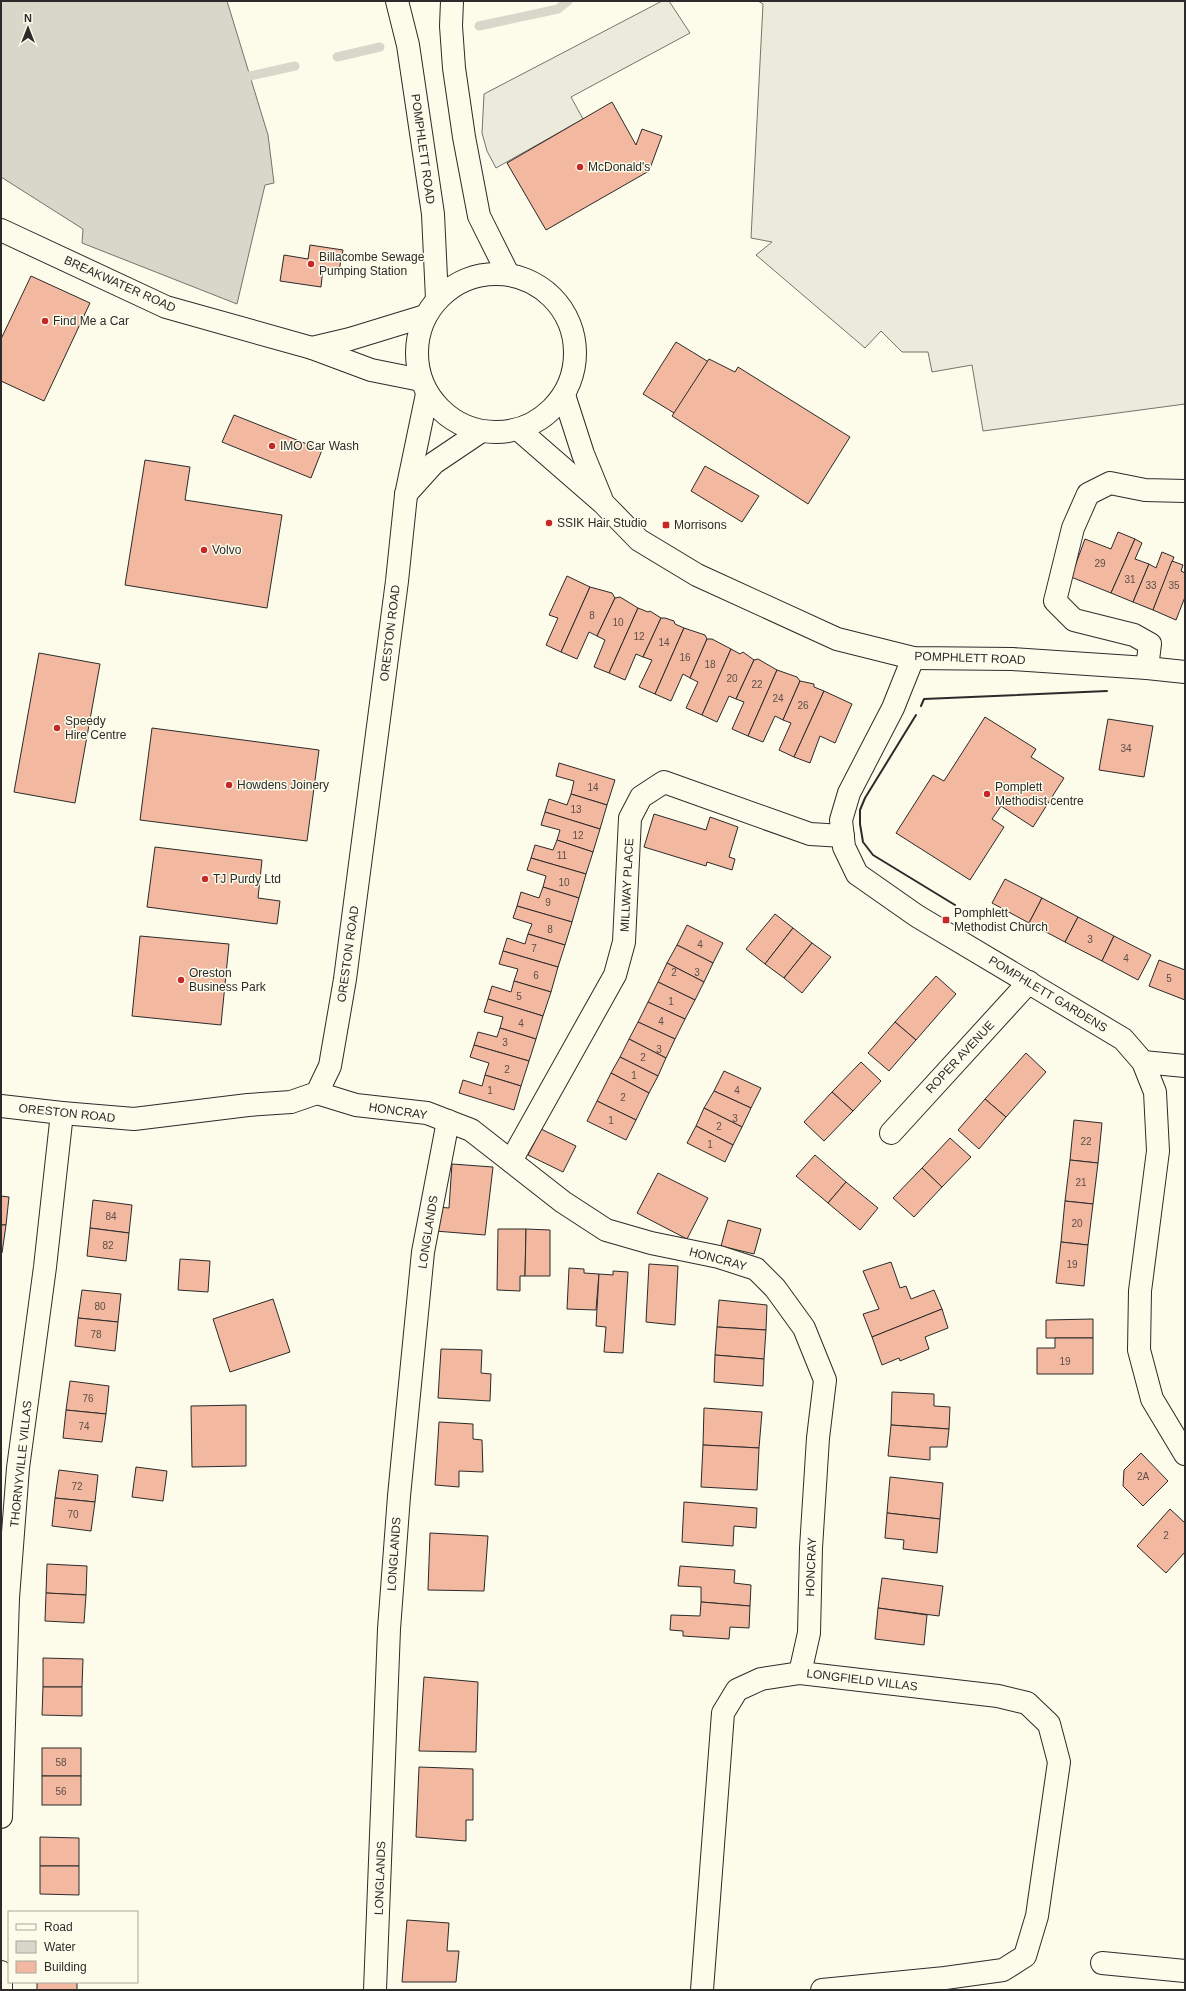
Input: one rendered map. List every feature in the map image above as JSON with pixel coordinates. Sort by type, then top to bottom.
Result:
[{"type":"street","name":"POMPHLETT ROAD","points":[[397,1],[408,45],[432,214],[431,308]]},
{"type":"street","points":[[452,1],[451,26],[454,68],[464,137],[479,216],[508,274]]},
{"type":"street","name":"BREAKWATER ROAD","points":[[1,230],[166,307],[312,348],[371,370],[424,387]]},
{"type":"street","points":[[508,274],[527,280],[544,290],[560,305],[571,325],[576,347],[574,372],[564,395],[552,410],[537,422],[520,430],[500,433],[480,432],[459,424],[441,411],[424,387],[416,358],[418,337],[431,308],[458,284],[482,275],[508,274]]},
{"type":"street","name":"BREAKWATER ROAD","points":[[312,348],[350,339],[431,308]]},
{"type":"street","name":"ORESTON ROAD","points":[[1,1106],[134,1119],[248,1105],[291,1102],[317,1093],[330,1066],[345,979],[397,581],[406,495],[424,387]]},
{"type":"street","name":"POMPHLETT ROAD","points":[[564,395],[583,454],[603,503]]},
{"type":"street","name":"POMPHLETT ROAD","points":[[520,430],[603,503],[639,540],[697,575],[837,639],[913,658],[1012,659],[1185,672]]},
{"type":"street","points":[[406,495],[434,463],[480,432]]},
{"type":"street","points":[[1147,668],[1150,644],[1134,635],[1074,620],[1056,601],[1073,528],[1088,494],[1110,483],[1145,490],[1185,491]]},
{"type":"street","name":"POMPHLETT GARDENS","points":[[913,658],[893,708],[849,793],[841,820],[844,847],[857,874],[917,916],[1029,982],[1123,1040],[1143,1062],[1155,1092],[1158,1151],[1140,1306],[1139,1350],[1152,1399],[1185,1454]]},
{"type":"street","name":"MILLWAY PLACE","points":[[511,1161],[615,975],[624,942],[630,818],[641,797],[664,782],[810,834],[843,836]]},
{"type":"street","name":"ROPER AVENUE","points":[[891,1133],[1029,982]]},
{"type":"street","points":[[1143,1062],[1185,1066]]},
{"type":"street","name":"HONCRAY","points":[[317,1093],[356,1105],[427,1113],[471,1130],[563,1202],[606,1230],[651,1243],[719,1257],[756,1269],[775,1288],[804,1328],[825,1380],[818,1438],[811,1548],[809,1632],[800,1673]]},
{"type":"street","name":"THORNYVILLE VILLAS","points":[[1,1817],[8,1598],[18,1468],[45,1267],[62,1113]]},
{"type":"street","name":"LONGLANDS","points":[[375,1990],[389,1629],[398,1496],[424,1252],[448,1121]]},
{"type":"street","name":"LONGFIELD VILLAS","points":[[702,1990],[723,1713],[737,1690],[761,1679],[800,1673],[998,1696],[1027,1703],[1049,1724],[1058,1762],[1037,1916],[1026,1956],[1003,1970],[945,1978],[822,1990]]},
{"type":"street","points":[[1102,1963],[1185,1971]]},
{"type":"street","points":[[1,1972],[1,1990]]},
{"type":"shaded area","points":[[662,1],[669,1],[690,33],[571,97],[583,119],[496,168],[487,151],[482,133],[484,94]]},
{"type":"shaded area","points":[[758,1],[1185,1],[1185,404],[983,431],[972,365],[932,372],[928,352],[902,352],[881,331],[865,348],[756,255],[772,242],[751,238],[763,4]]},
{"type":"water","points":[[1,1],[227,1],[268,135],[274,183],[265,185],[237,304],[82,243],[83,229],[1,177]]},
{"type":"building","name":"McDonald's","points":[[612,102],[636,145],[642,129],[662,136],[649,171],[546,230],[507,163]]},
{"type":"building","name":"Billacombe Sewage Pumping Station","points":[[310,245],[343,250],[339,271],[323,268],[321,287],[280,281],[284,255],[308,259]]},
{"type":"building","name":"Find Me a Car","points":[[31,276],[90,303],[44,401],[1,381],[1,339]]},
{"type":"building","points":[[676,342],[712,364],[679,416],[643,394]]},
{"type":"building","points":[[709,359],[735,372],[738,367],[850,437],[808,504],[672,416]]},
{"type":"building","name":"IMO Car Wash","points":[[234,415],[322,450],[311,478],[222,442]]},
{"type":"building","name":"Volvo","points":[[145,460],[190,467],[185,500],[282,515],[267,608],[125,585]]},
{"type":"building","points":[[705,466],[759,496],[742,522],[691,491]]},
{"type":"building","points":[[1118,532],[1135,539],[1111,593],[1071,577],[1085,539],[1111,549]]},
{"type":"building","points":[[1135,539],[1142,543],[1135,559],[1149,564],[1133,602],[1111,593]]},
{"type":"building","points":[[1162,552],[1174,557],[1153,610],[1133,602],[1149,564],[1156,568]]},
{"type":"building","points":[[1172,561],[1183,565],[1181,571],[1185,573],[1185,597],[1176,620],[1153,610]]},
{"type":"building","points":[[567,576],[590,587],[561,652],[546,645],[558,618],[549,615]]},
{"type":"building","points":[[590,587],[612,593],[615,598],[597,636],[589,632],[577,659],[561,652]]},
{"type":"building","points":[[620,597],[638,608],[609,673],[594,667],[605,640],[597,636],[615,598]]},
{"type":"building","points":[[638,608],[648,612],[650,611],[661,618],[643,657],[636,654],[625,680],[609,673]]},
{"type":"building","points":[[661,618],[674,621],[675,624],[684,628],[655,694],[639,687],[652,660],[643,657]]},
{"type":"building","points":[[684,628],[705,635],[707,639],[690,678],[683,674],[671,701],[655,694]]},
{"type":"building","points":[[707,639],[712,639],[731,649],[702,715],[686,708],[698,682],[690,678]]},
{"type":"building","points":[[731,649],[740,654],[743,652],[754,660],[736,699],[729,696],[717,722],[702,715]]},
{"type":"building","name":"Speedy Hire Centre","points":[[39,653],[100,664],[75,803],[14,792]]},
{"type":"building","points":[[758,659],[777,670],[748,736],[732,729],[744,702],[736,699],[754,660]]},
{"type":"building","points":[[777,670],[797,677],[800,681],[783,720],[775,716],[763,742],[748,736]]},
{"type":"building","points":[[800,681],[814,684],[814,687],[824,691],[794,757],[779,750],[791,723],[783,720]]},
{"type":"building","points":[[824,691],[852,704],[835,743],[820,736],[810,763],[794,757]]},
{"type":"building","name":"Pomplett Methodist centre","points":[[985,717],[1036,749],[1031,757],[1064,778],[1033,827],[1001,806],[992,819],[1004,827],[970,880],[896,833],[933,775],[944,781]]},
{"type":"building","points":[[1108,719],[1153,726],[1144,777],[1099,770]]},
{"type":"building","name":"Howdens Joinery","points":[[152,728],[319,750],[307,841],[140,820]]},
{"type":"building","points":[[559,763],[615,780],[607,805],[571,794],[574,781],[556,776]]},
{"type":"building","points":[[571,794],[607,805],[600,829],[545,812],[549,799],[567,805]]},
{"type":"building","points":[[545,812],[600,829],[593,852],[557,840],[560,830],[541,825]]},
{"type":"building","points":[[654,814],[706,830],[710,817],[738,827],[729,857],[735,859],[732,870],[707,862],[706,866],[644,847]]},
{"type":"building","points":[[557,840],[593,852],[586,874],[531,858],[535,845],[553,850]]},
{"type":"building","name":"TJ Purdy Ltd","points":[[155,847],[262,860],[258,898],[280,901],[277,924],[147,907]]},
{"type":"building","points":[[531,858],[586,874],[579,898],[543,887],[546,876],[527,870]]},
{"type":"building","points":[[1005,879],[1042,898],[1029,923],[992,903]]},
{"type":"building","points":[[543,887],[579,898],[572,922],[517,906],[521,892],[539,898]]},
{"type":"building","points":[[1042,898],[1078,917],[1065,942],[1029,923]]},
{"type":"building","points":[[517,906],[572,922],[565,945],[528,934],[532,924],[513,918]]},
{"type":"building","points":[[775,914],[793,928],[765,964],[746,949]]},
{"type":"building","points":[[1078,917],[1114,936],[1102,961],[1065,942]]},
{"type":"building","points":[[687,925],[723,943],[713,963],[677,945]]},
{"type":"building","points":[[793,928],[812,943],[784,978],[765,964]]},
{"type":"building","points":[[528,934],[565,945],[558,967],[503,951],[507,938],[525,944]]},
{"type":"building","name":"Oreston Business Park","points":[[140,936],[229,944],[221,1025],[132,1016]]},
{"type":"building","points":[[1114,936],[1151,955],[1138,980],[1102,961]]},
{"type":"building","points":[[812,943],[831,957],[802,993],[784,978]]},
{"type":"building","points":[[677,945],[713,963],[704,982],[667,963]]},
{"type":"building","points":[[503,951],[558,967],[551,992],[514,981],[518,969],[499,964]]},
{"type":"building","points":[[1159,960],[1185,970],[1185,1000],[1149,986]]},
{"type":"building","points":[[667,963],[704,982],[695,1000],[658,982]]},
{"type":"building","points":[[936,976],[956,994],[916,1040],[895,1022]]},
{"type":"building","points":[[514,981],[551,992],[543,1016],[488,999],[492,986],[511,992]]},
{"type":"building","points":[[658,982],[695,1000],[685,1019],[648,1002]]},
{"type":"building","points":[[488,999],[543,1016],[536,1039],[500,1028],[503,1017],[484,1012]]},
{"type":"building","points":[[648,1002],[685,1019],[675,1039],[638,1022]]},
{"type":"building","points":[[638,1022],[675,1039],[666,1058],[629,1039]]},
{"type":"building","points":[[895,1022],[916,1040],[889,1071],[868,1053]]},
{"type":"building","points":[[500,1028],[536,1039],[529,1061],[474,1045],[478,1032],[497,1037]]},
{"type":"building","points":[[629,1039],[666,1058],[658,1076],[620,1057]]},
{"type":"building","points":[[474,1045],[529,1061],[521,1086],[485,1075],[489,1063],[470,1057]]},
{"type":"building","points":[[1026,1053],[1046,1072],[1006,1117],[985,1099]]},
{"type":"building","points":[[620,1057],[658,1076],[649,1093],[611,1073]]},
{"type":"building","points":[[861,1062],[881,1081],[853,1111],[832,1092]]},
{"type":"building","points":[[724,1071],[761,1088],[751,1108],[714,1091]]},
{"type":"building","points":[[611,1073],[649,1093],[636,1120],[597,1101]]},
{"type":"building","points":[[485,1075],[521,1086],[514,1110],[459,1093],[463,1080],[482,1086]]},
{"type":"building","points":[[714,1091],[751,1108],[742,1127],[704,1108]]},
{"type":"building","points":[[832,1092],[853,1111],[824,1141],[804,1122]]},
{"type":"building","points":[[985,1099],[1006,1117],[979,1149],[958,1130]]},
{"type":"building","points":[[597,1101],[636,1120],[626,1140],[587,1121]]},
{"type":"building","points":[[704,1108],[742,1127],[733,1145],[696,1126]]},
{"type":"building","points":[[1074,1120],[1102,1123],[1098,1163],[1070,1160]]},
{"type":"building","points":[[696,1126],[733,1145],[725,1162],[687,1143]]},
{"type":"building","points":[[541,1129],[576,1146],[563,1172],[528,1155]]},
{"type":"building","points":[[950,1138],[971,1157],[942,1187],[922,1168]]},
{"type":"building","points":[[815,1155],[846,1182],[828,1203],[796,1176]]},
{"type":"building","points":[[1070,1160],[1098,1163],[1093,1204],[1065,1201]]},
{"type":"building","points":[[452,1164],[493,1167],[485,1235],[435,1231],[438,1207],[449,1208]]},
{"type":"building","points":[[922,1168],[942,1187],[914,1217],[893,1198]]},
{"type":"building","points":[[658,1173],[708,1198],[687,1239],[637,1213]]},
{"type":"building","points":[[846,1182],[878,1208],[860,1230],[828,1203]]},
{"type":"building","points":[[1,1196],[9,1197],[6,1225],[1,1225]]},
{"type":"building","points":[[93,1200],[132,1205],[129,1233],[90,1228]]},
{"type":"building","points":[[1065,1201],[1093,1204],[1088,1245],[1061,1242]]},
{"type":"building","points":[[728,1220],[761,1229],[754,1254],[721,1246]]},
{"type":"building","points":[[1,1225],[6,1225],[2,1253],[1,1253]]},
{"type":"building","points":[[90,1228],[129,1233],[126,1261],[87,1256]]},
{"type":"building","points":[[498,1229],[526,1229],[525,1276],[520,1276],[520,1291],[497,1290]]},
{"type":"building","points":[[526,1229],[550,1230],[550,1276],[525,1276]]},
{"type":"building","points":[[1061,1242],[1088,1245],[1084,1286],[1056,1283]]},
{"type":"building","points":[[180,1259],[210,1261],[208,1292],[178,1290]]},
{"type":"building","points":[[891,1262],[900,1288],[906,1286],[911,1299],[934,1290],[942,1309],[872,1337],[863,1314],[879,1309],[863,1271]]},
{"type":"building","points":[[649,1264],[678,1266],[675,1325],[646,1322]]},
{"type":"building","points":[[569,1268],[584,1269],[584,1273],[599,1274],[596,1310],[567,1309]]},
{"type":"building","points":[[613,1271],[628,1272],[623,1353],[604,1352],[606,1327],[596,1326],[599,1274],[613,1275]]},
{"type":"building","points":[[82,1290],[121,1294],[118,1322],[78,1318]]},
{"type":"building","points":[[273,1299],[290,1352],[230,1372],[213,1319]]},
{"type":"building","points":[[719,1300],[767,1305],[766,1330],[717,1327]]},
{"type":"building","points":[[942,1309],[948,1328],[925,1337],[929,1349],[900,1361],[899,1358],[882,1365],[872,1337]]},
{"type":"building","points":[[78,1318],[118,1322],[115,1351],[75,1346]]},
{"type":"building","points":[[1093,1319],[1093,1338],[1046,1338],[1046,1320]]},
{"type":"building","points":[[717,1327],[766,1330],[764,1359],[715,1355]]},
{"type":"building","points":[[1055,1338],[1093,1338],[1093,1374],[1037,1374],[1037,1348],[1055,1348]]},
{"type":"building","points":[[441,1349],[482,1350],[481,1373],[491,1374],[490,1401],[438,1398]]},
{"type":"building","points":[[715,1355],[764,1359],[763,1386],[714,1382]]},
{"type":"building","points":[[70,1381],[109,1386],[106,1414],[66,1410]]},
{"type":"building","points":[[892,1392],[934,1394],[934,1406],[950,1407],[949,1429],[891,1425]]},
{"type":"building","points":[[246,1405],[246,1466],[192,1467],[191,1406]]},
{"type":"building","points":[[704,1408],[762,1412],[759,1448],[703,1445]]},
{"type":"building","points":[[66,1410],[106,1414],[102,1442],[63,1438]]},
{"type":"building","points":[[439,1422],[473,1424],[473,1439],[482,1440],[483,1472],[459,1471],[459,1487],[435,1485]]},
{"type":"building","points":[[891,1425],[949,1429],[947,1447],[930,1447],[930,1460],[888,1456]]},
{"type":"building","points":[[703,1445],[759,1448],[757,1490],[701,1487]]},
{"type":"building","points":[[1141,1453],[1168,1481],[1143,1506],[1123,1486],[1124,1470]]},
{"type":"building","points":[[136,1467],[167,1471],[163,1501],[132,1497]]},
{"type":"building","points":[[59,1470],[98,1475],[95,1502],[55,1498]]},
{"type":"building","points":[[890,1477],[943,1483],[940,1519],[887,1513]]},
{"type":"building","points":[[55,1498],[95,1502],[91,1531],[52,1526]]},
{"type":"building","points":[[684,1502],[757,1508],[756,1528],[734,1526],[733,1546],[682,1542]]},
{"type":"building","points":[[1170,1509],[1185,1523],[1185,1552],[1166,1573],[1137,1546]]},
{"type":"building","points":[[887,1513],[940,1519],[937,1553],[903,1549],[904,1540],[885,1538]]},
{"type":"building","points":[[430,1533],[488,1536],[484,1591],[428,1590]]},
{"type":"building","points":[[47,1564],[87,1566],[86,1595],[46,1593]]},
{"type":"building","points":[[680,1566],[735,1570],[734,1583],[751,1585],[750,1606],[701,1602],[701,1587],[678,1586]]},
{"type":"building","points":[[882,1578],[943,1586],[939,1616],[878,1608]]},
{"type":"building","points":[[46,1593],[86,1595],[84,1623],[45,1621]]},
{"type":"building","points":[[701,1602],[750,1606],[749,1628],[730,1627],[729,1639],[683,1636],[683,1631],[670,1630],[671,1615],[700,1616]]},
{"type":"building","points":[[878,1608],[927,1615],[924,1645],[875,1639]]},
{"type":"building","points":[[43,1658],[83,1659],[82,1687],[43,1687]]},
{"type":"building","points":[[424,1677],[478,1682],[476,1752],[419,1751]]},
{"type":"building","points":[[43,1687],[82,1687],[82,1716],[42,1715]]},
{"type":"building","points":[[42,1748],[81,1748],[81,1776],[42,1776]]},
{"type":"building","points":[[419,1767],[473,1769],[473,1820],[466,1820],[466,1841],[416,1837]]},
{"type":"building","points":[[42,1776],[81,1776],[81,1805],[42,1805]]},
{"type":"building","points":[[40,1837],[79,1838],[79,1866],[40,1866]]},
{"type":"building","points":[[40,1866],[79,1866],[79,1895],[40,1894]]},
{"type":"building","points":[[407,1920],[449,1923],[447,1951],[459,1951],[456,1982],[402,1982]]},
{"type":"building","points":[[37,1983],[77,1983],[77,1990],[37,1990]]},
{"type":"waterway","points":[[479,26],[558,9],[568,1]]},
{"type":"waterway","points":[[337,57],[380,47]]},
{"type":"waterway","points":[[240,75],[250,76],[295,66]]},
{"type":"wall","points":[[921,706],[924,699],[1107,691]]},
{"type":"wall","points":[[916,715],[865,798],[860,810],[860,824],[863,842],[873,855],[955,905]]},
{"type":"place","name":"McDonald's","points":[[580,167]]},
{"type":"place","name":"Billacombe Sewage Pumping Station","points":[[311,264]]},
{"type":"place","name":"Find Me a Car","points":[[45,321]]},
{"type":"place","name":"IMO Car Wash","points":[[272,446]]},
{"type":"place","name":"SSIK Hair Studio","points":[[549,523]]},
{"type":"place","name":"Morrisons","points":[[666,525]]},
{"type":"place","name":"Volvo","points":[[204,550]]},
{"type":"place","name":"Speedy Hire Centre","points":[[57,728]]},
{"type":"place","name":"Howdens Joinery","points":[[229,785]]},
{"type":"place","name":"Pomplett Methodist centre","points":[[987,794]]},
{"type":"place","name":"TJ Purdy Ltd","points":[[205,879]]},
{"type":"place","name":"Pomphlett Methodist Church","points":[[946,920]]},
{"type":"place","name":"Oreston Business Park","points":[[181,980]]}]
